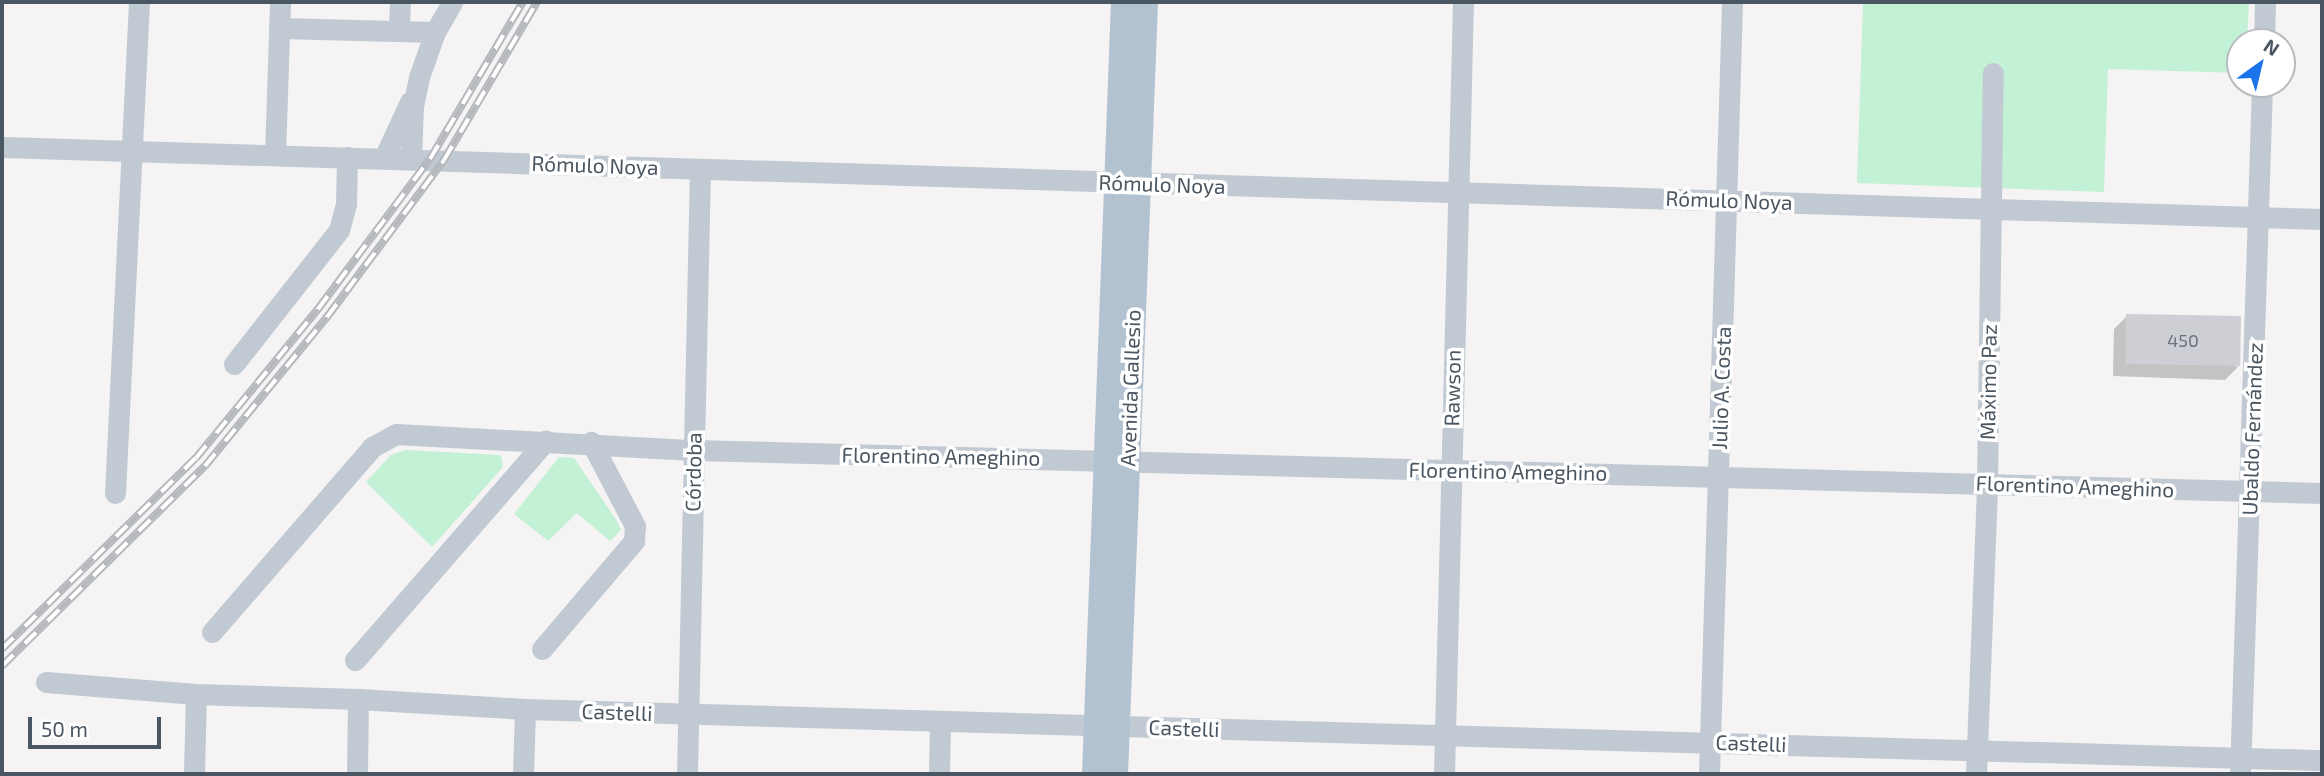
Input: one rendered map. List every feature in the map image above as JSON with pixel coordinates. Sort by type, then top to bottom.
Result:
[{"type":"main road","name":"Avenida Gallesio","points":[[1124,2],[1128,183]]},
{"type":"main road","name":"Avenida Gallesio","points":[[1115,774],[1107,726],[1117,461],[1128,183],[1145,2]]},
{"type":"main road","name":"Avenida Gallesio","points":[[1095,774],[1107,726]]},
{"type":"street","points":[[115,493],[134,152],[139,2]]},
{"type":"street","points":[[275,155],[280,2]]},
{"type":"street","points":[[399,29],[400,2]]},
{"type":"street","points":[[384,158],[417,88],[435,32],[452,2]]},
{"type":"street","name":"Rawson","points":[[1444,774],[1456,192],[1463,2]]},
{"type":"street","name":"Julio A. Costa","points":[[1709,774],[1732,2]]},
{"type":"street","points":[[2264,28],[2265,2]]},
{"type":"street","points":[[279,28],[435,32]]},
{"type":"street","name":"Máximo Paz","points":[[1976,774],[1987,484],[1993,73]]},
{"type":"street","points":[[411,158],[417,88]]},
{"type":"street","name":"Ubaldo Fernández","points":[[2241,766],[2262,98]]},
{"type":"street","name":"Rómulo Noya","points":[[2,147],[2322,219]]},
{"type":"street","points":[[234,364],[339,230],[346,204],[347,157]]},
{"type":"street","name":"Córdoba","points":[[687,774],[699,170]]},
{"type":"street","name":"Florentino Ameghino","points":[[212,632],[380,441],[396,434],[590,442],[694,450],[2322,493]]},
{"type":"street","points":[[355,660],[546,440]]},
{"type":"street","points":[[542,649],[634,541],[635,526],[590,442]]},
{"type":"street","name":"Castelli","points":[[46,682],[196,694],[358,699],[524,709],[1977,750],[2241,766],[2322,760]]},
{"type":"street","points":[[194,774],[196,694]]},
{"type":"street","points":[[357,774],[358,699]]},
{"type":"street","points":[[523,774],[524,709]]},
{"type":"street","points":[[939,774],[940,721]]},
{"type":"green space","points":[[1863,2],[2249,2],[2248,28],[2226,28],[2226,73],[2108,69],[2104,192],[1857,183]]},
{"type":"green space","points":[[405,450],[501,455],[503,467],[432,547],[366,482],[391,455]]},
{"type":"green space","points":[[559,457],[574,458],[617,521],[621,530],[610,541],[577,513],[548,541],[514,514]]},
{"type":"building","points":[[2126,314],[2241,316],[2240,366],[2125,364]]},
{"type":"railway","points":[[2,649],[196,458],[318,309],[430,159],[523,2]]},
{"type":"railway","points":[[2,666],[205,466],[327,317],[444,160],[537,2]]}]
